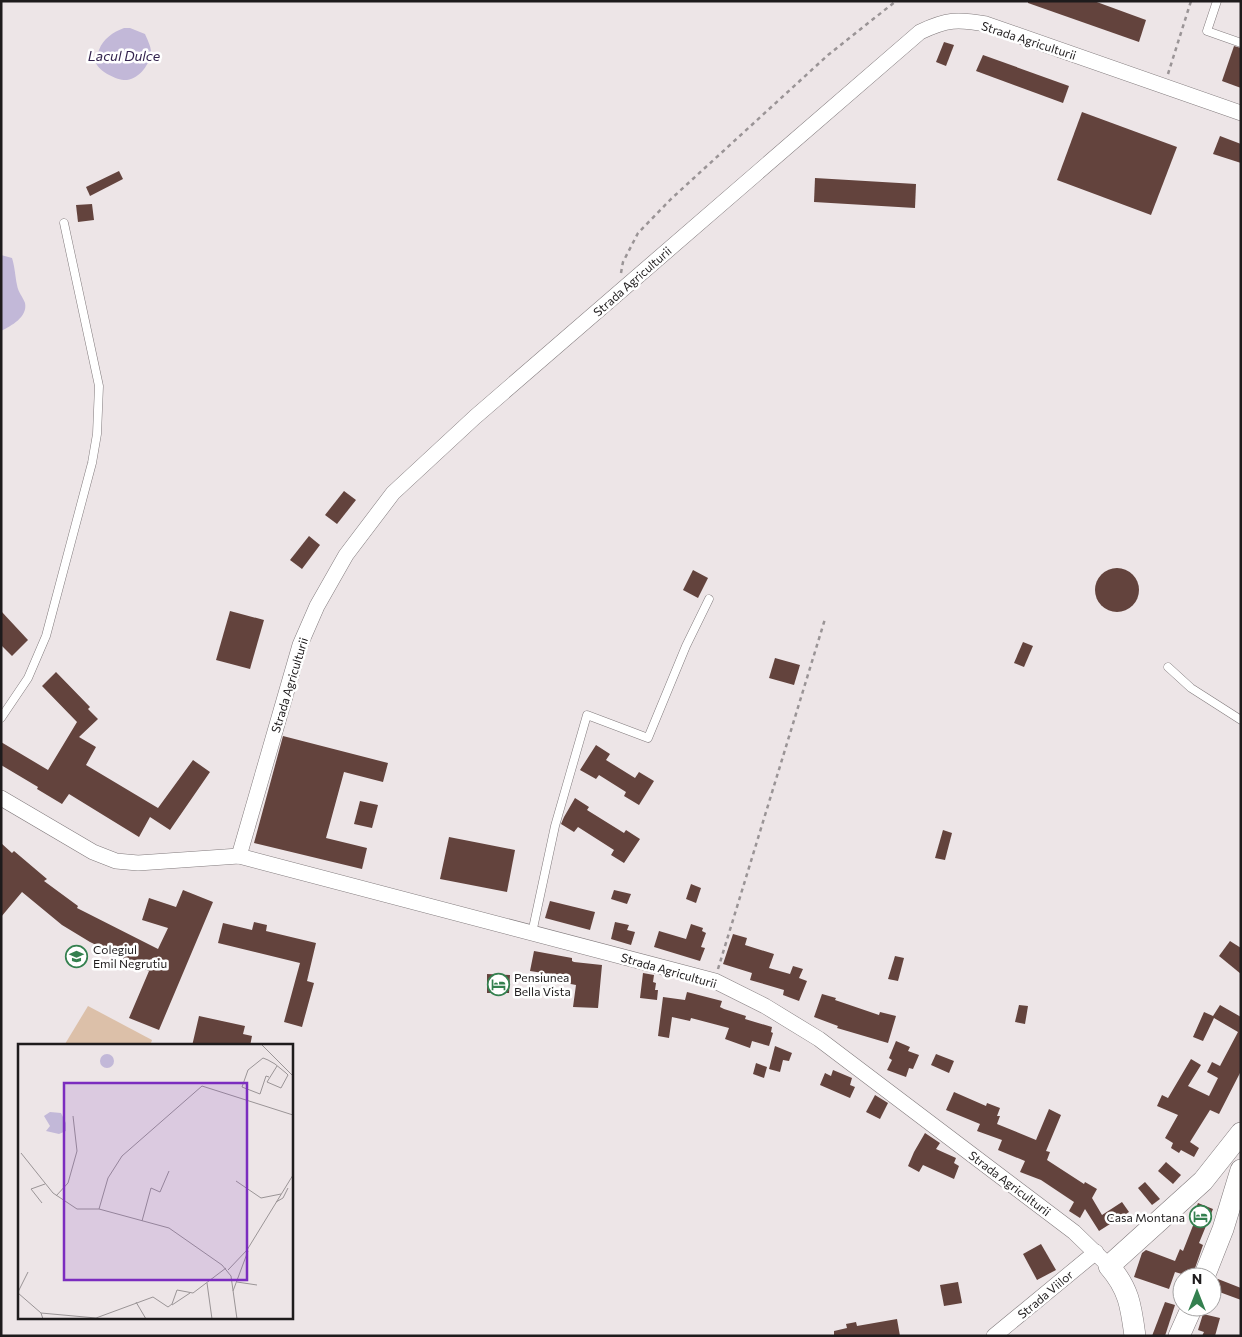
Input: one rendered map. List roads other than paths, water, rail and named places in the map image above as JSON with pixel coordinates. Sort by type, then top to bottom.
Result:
[{"type":"street","name":"Strada Agriculturii","points":[[239,856],[300,645],[317,606],[346,555],[393,493],[475,417],[920,32],[938,23],[966,21],[986,24],[1241,113]]},
{"type":"street","name":"Strada Agriculturii","points":[[1,798],[93,852],[116,861],[138,864],[239,856],[715,981],[765,1006],[818,1039],[1074,1232],[1103,1259]]},
{"type":"street","points":[[1135,1336],[1127,1294],[1121,1280],[1103,1259],[1203,1181],[1241,1133]]},
{"type":"street","points":[[1208,1267],[1223,1229],[1241,1170]]},
{"type":"street","name":"Strada Viilor","points":[[994,1336],[1103,1259]]},
{"type":"street","points":[[1179,1336],[1188,1317]]},
{"type":"lane","points":[[1217,1],[1207,31],[1241,43]]},
{"type":"lane","points":[[1,718],[28,678],[46,636],[92,462],[97,434],[99,386],[64,223]]},
{"type":"lane","points":[[532,933],[555,826],[587,715],[648,738],[686,646],[709,599]]},
{"type":"lane","points":[[1168,668],[1192,688],[1241,720]]},
{"type":"water","name":"Lacul Dulce","points":[[124,28],[130,28],[145,34],[151,52],[144,70],[132,79],[127,80],[115,78],[106,73],[99,68],[96,61],[101,46],[106,39]]},
{"type":"water","points":[[1,255],[12,258],[18,288],[25,303],[25,308],[24,313],[18,320],[1,331]]},
{"type":"place","name":"Colegiul Emil Negrutiu","points":[[77,956]]},
{"type":"place","name":"Pensiunea Bella Vista","points":[[498,984]]},
{"type":"place","name":"Casa Montana","points":[[1201,1217]]}]
